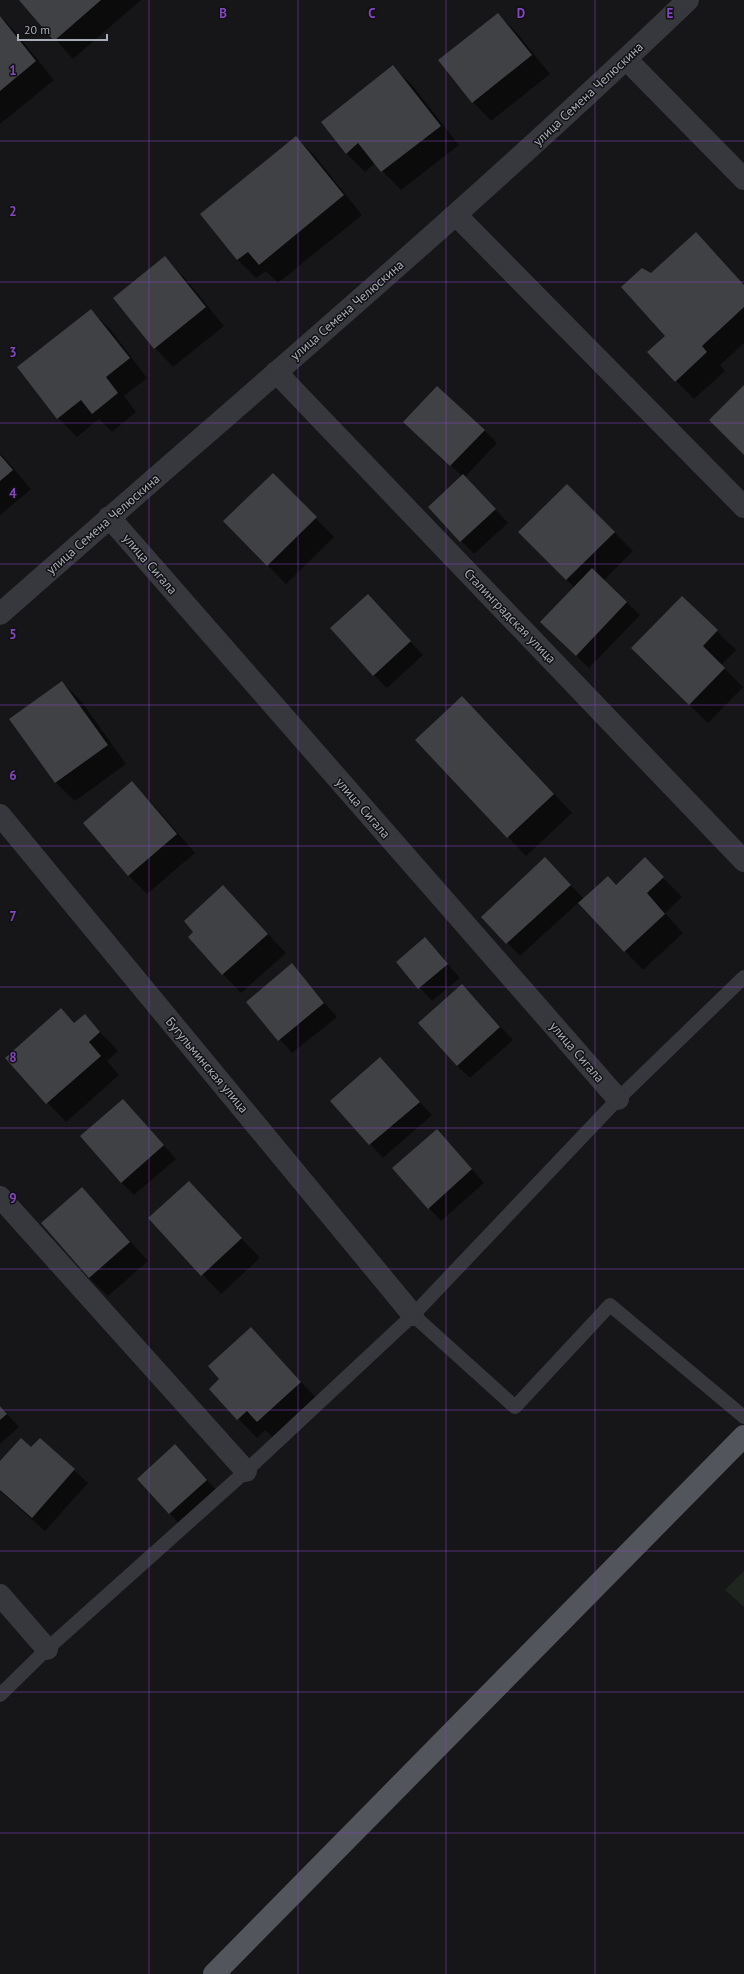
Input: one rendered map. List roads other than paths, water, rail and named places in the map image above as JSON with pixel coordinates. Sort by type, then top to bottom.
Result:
[{"type":"main road","points":[[214,1974],[744,1436]]},
{"type":"street","name":"улица Семена Челюскина","points":[[0,614],[109,517],[456,215],[688,0]]},
{"type":"street","points":[[626,59],[744,179]]},
{"type":"street","points":[[456,215],[744,507]]},
{"type":"street","name":"Сталинградская улица","points":[[276,372],[744,861]]},
{"type":"street","name":"улица Сигала","points":[[109,517],[618,1099]]},
{"type":"street","name":"Бугульминская улица","points":[[0,815],[413,1315]]},
{"type":"street","points":[[0,1196],[246,1471]]},
{"type":"street","points":[[0,1595],[47,1649]]},
{"type":"lane","points":[[0,1695],[47,1649],[246,1471],[413,1315],[618,1099],[744,977]]},
{"type":"lane","points":[[413,1315],[515,1407],[610,1306],[744,1417]]}]
